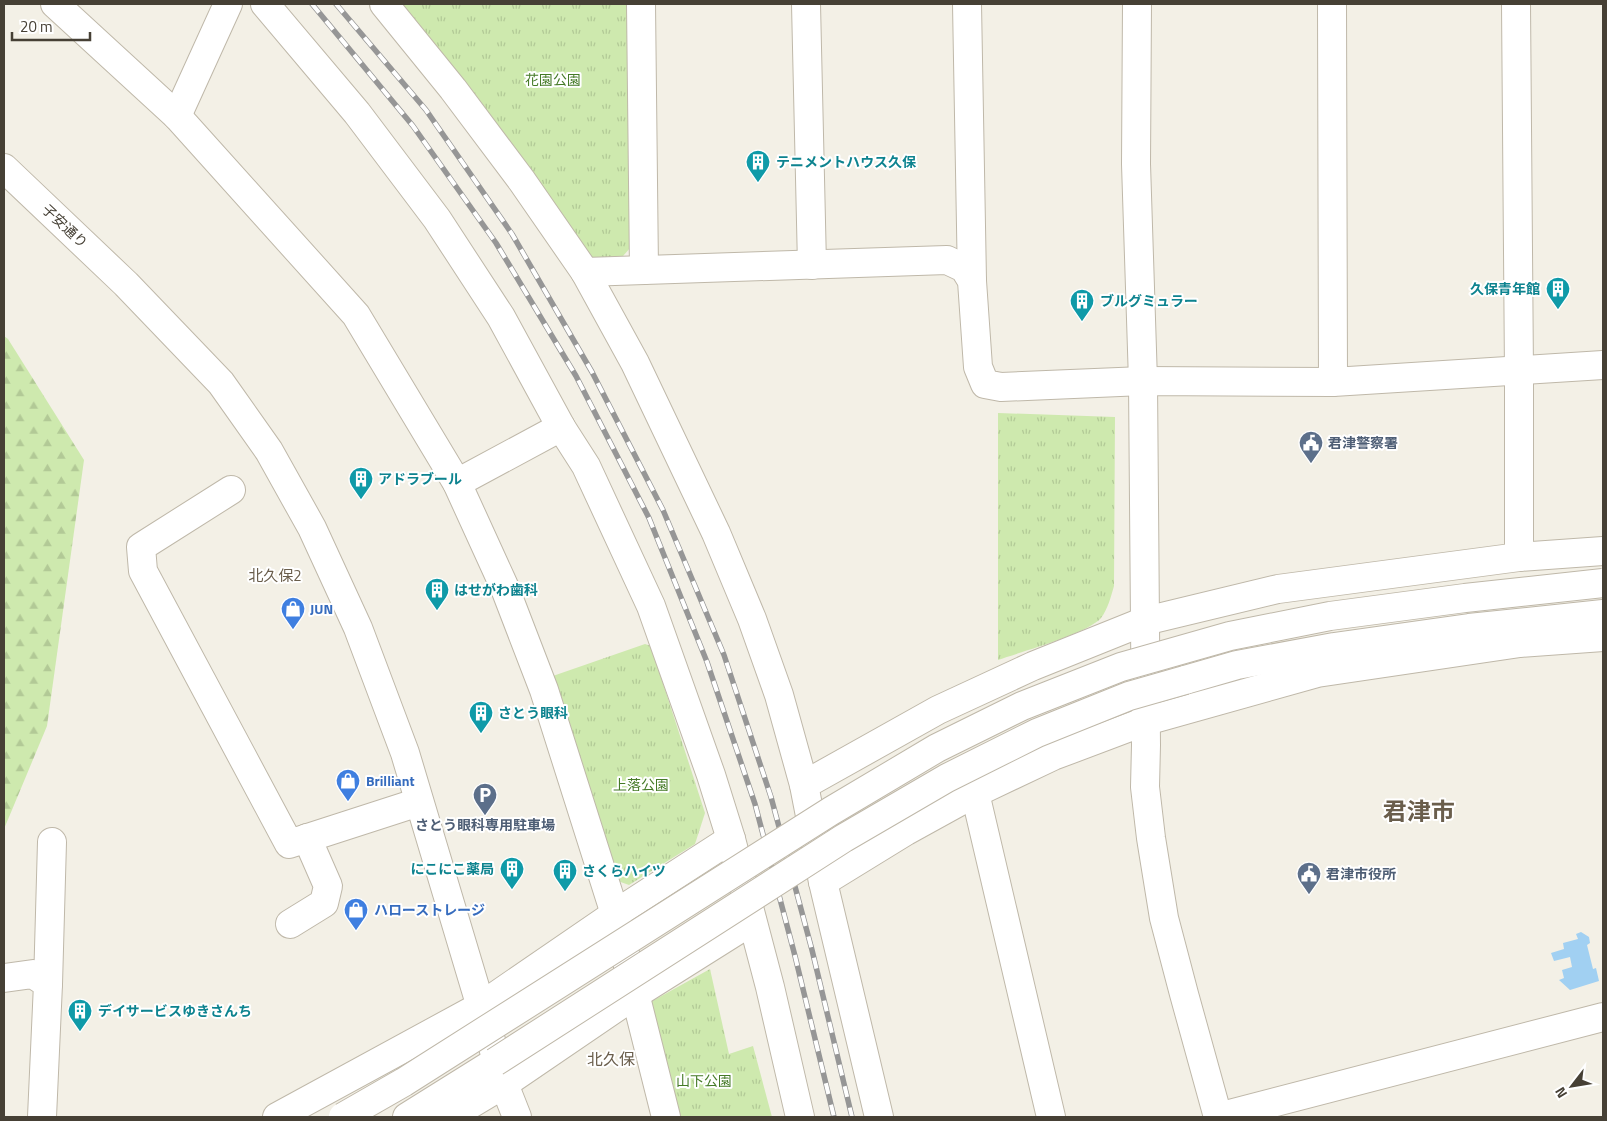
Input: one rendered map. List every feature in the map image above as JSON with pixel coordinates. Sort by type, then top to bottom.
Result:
[{"type":"street","points":[[55,4],[177,116],[356,315],[457,483],[504,586],[544,690],[615,914],[666,1117]]},
{"type":"street","points":[[177,116],[228,4]]},
{"type":"street","points":[[265,4],[357,113],[438,219],[501,317],[561,427],[586,466],[651,606],[711,775],[731,839],[800,1117]]},
{"type":"street","points":[[384,4],[453,89],[522,181],[584,272],[635,363],[716,534],[752,619],[776,687],[804,786],[823,882],[879,1117]]},
{"type":"street","points":[[641,4],[644,270]]},
{"type":"street","points":[[806,4],[812,265]]},
{"type":"street","points":[[967,4],[972,281],[978,367],[985,384],[1001,387],[1143,381],[1333,382],[1603,365]]},
{"type":"street","points":[[1137,4],[1136,164],[1143,381],[1145,787],[1164,918],[1218,1117],[1603,1017]]},
{"type":"street","points":[[1332,4],[1333,382]]},
{"type":"street","points":[[1516,4],[1519,370],[1518,557]]},
{"type":"street","name":"子安通り","points":[[4,168],[126,284],[221,382],[268,451],[308,520],[358,628],[405,753],[509,1104]]},
{"type":"street","points":[[584,272],[947,260],[964,268],[972,281]]},
{"type":"street","points":[[457,483],[561,427]]},
{"type":"street","points":[[231,490],[141,547],[143,570],[289,844],[419,802]]},
{"type":"street","points":[[804,786],[938,710],[1033,666],[1145,621],[1278,589],[1518,557],[1603,551]]},
{"type":"street","points":[[343,1117],[404,1082],[831,811],[937,748],[1022,706],[1121,667],[1230,636],[1330,616],[1466,598],[1603,583]]},
{"type":"street","points":[[407,1117],[844,838],[947,778],[1037,733],[1129,696],[1237,665],[1354,644],[1469,628],[1603,614]]},
{"type":"street","points":[[823,882],[906,831],[975,793],[1053,756],[1146,720],[1317,673],[1520,644],[1603,637]]},
{"type":"street","points":[[975,793],[1050,1117]]},
{"type":"street","points":[[290,924],[324,902],[328,886],[307,838]]},
{"type":"street","points":[[277,1117],[481,1006],[615,914],[731,839]]},
{"type":"street","points":[[42,1117],[52,842]]},
{"type":"street","points":[[449,1117],[509,1104],[636,994],[752,921]]},
{"type":"street","points":[[4,978],[33,974],[48,984]]},
{"type":"green space","name":"花園公園","points":[[392,4],[629,4],[631,247],[623,256],[586,263]]},
{"type":"green space","points":[[4,336],[8,339],[84,460],[47,726],[4,829]]},
{"type":"green space","points":[[998,413],[1115,417],[1114,586],[1106,611],[1101,618],[1082,630],[998,660]]},
{"type":"green space","name":"上落公園","points":[[645,644],[651,646],[705,813],[695,844],[629,885],[615,880],[550,677]]},
{"type":"green space","name":"山下公園","points":[[710,969],[729,1054],[753,1046],[772,1117],[676,1117],[647,1004]]},
{"type":"water","points":[[1581,932],[1589,937],[1590,943],[1587,945],[1593,969],[1596,968],[1599,981],[1570,990],[1559,980],[1564,978],[1562,970],[1572,967],[1570,957],[1554,961],[1551,953],[1564,949],[1563,943],[1578,939],[1576,934]]},
{"type":"railway","points":[[312,4],[413,126],[496,243],[576,376],[649,518],[707,662],[755,804],[795,956],[834,1117]]},
{"type":"railway","points":[[336,4],[426,110],[512,234],[592,372],[663,510],[724,655],[771,797],[812,950],[852,1117]]},
{"type":"place","name":"テニメントハウス久保","points":[[758,183]]},
{"type":"place","name":"久保青年館","points":[[1558,310]]},
{"type":"place","name":"ブルグミュラー","points":[[1082,322]]},
{"type":"place","name":"君津警察署","points":[[1311,464]]},
{"type":"place","name":"アドラブール","points":[[361,500]]},
{"type":"place","name":"はせがわ歯科","points":[[437,611]]},
{"type":"place","name":"JUN","points":[[293,630]]},
{"type":"place","name":"さとう眼科","points":[[481,734]]},
{"type":"place","name":"Brilliant","points":[[348,802]]},
{"type":"place","name":"さとう眼科専用駐車場","points":[[485,816]]},
{"type":"place","name":"にこにこ薬局","points":[[512,890]]},
{"type":"place","name":"さくらハイツ","points":[[565,892]]},
{"type":"place","name":"君津市役所","points":[[1309,895]]},
{"type":"place","name":"ハローストレージ","points":[[356,931]]},
{"type":"place","name":"デイサービスゆきさんち","points":[[80,1032]]},
{"type":"district","name":"北久保2","points":[[275,576]]},
{"type":"district","name":"君津市","points":[[1419,812]]},
{"type":"district","name":"北久保","points":[[611,1059]]}]
